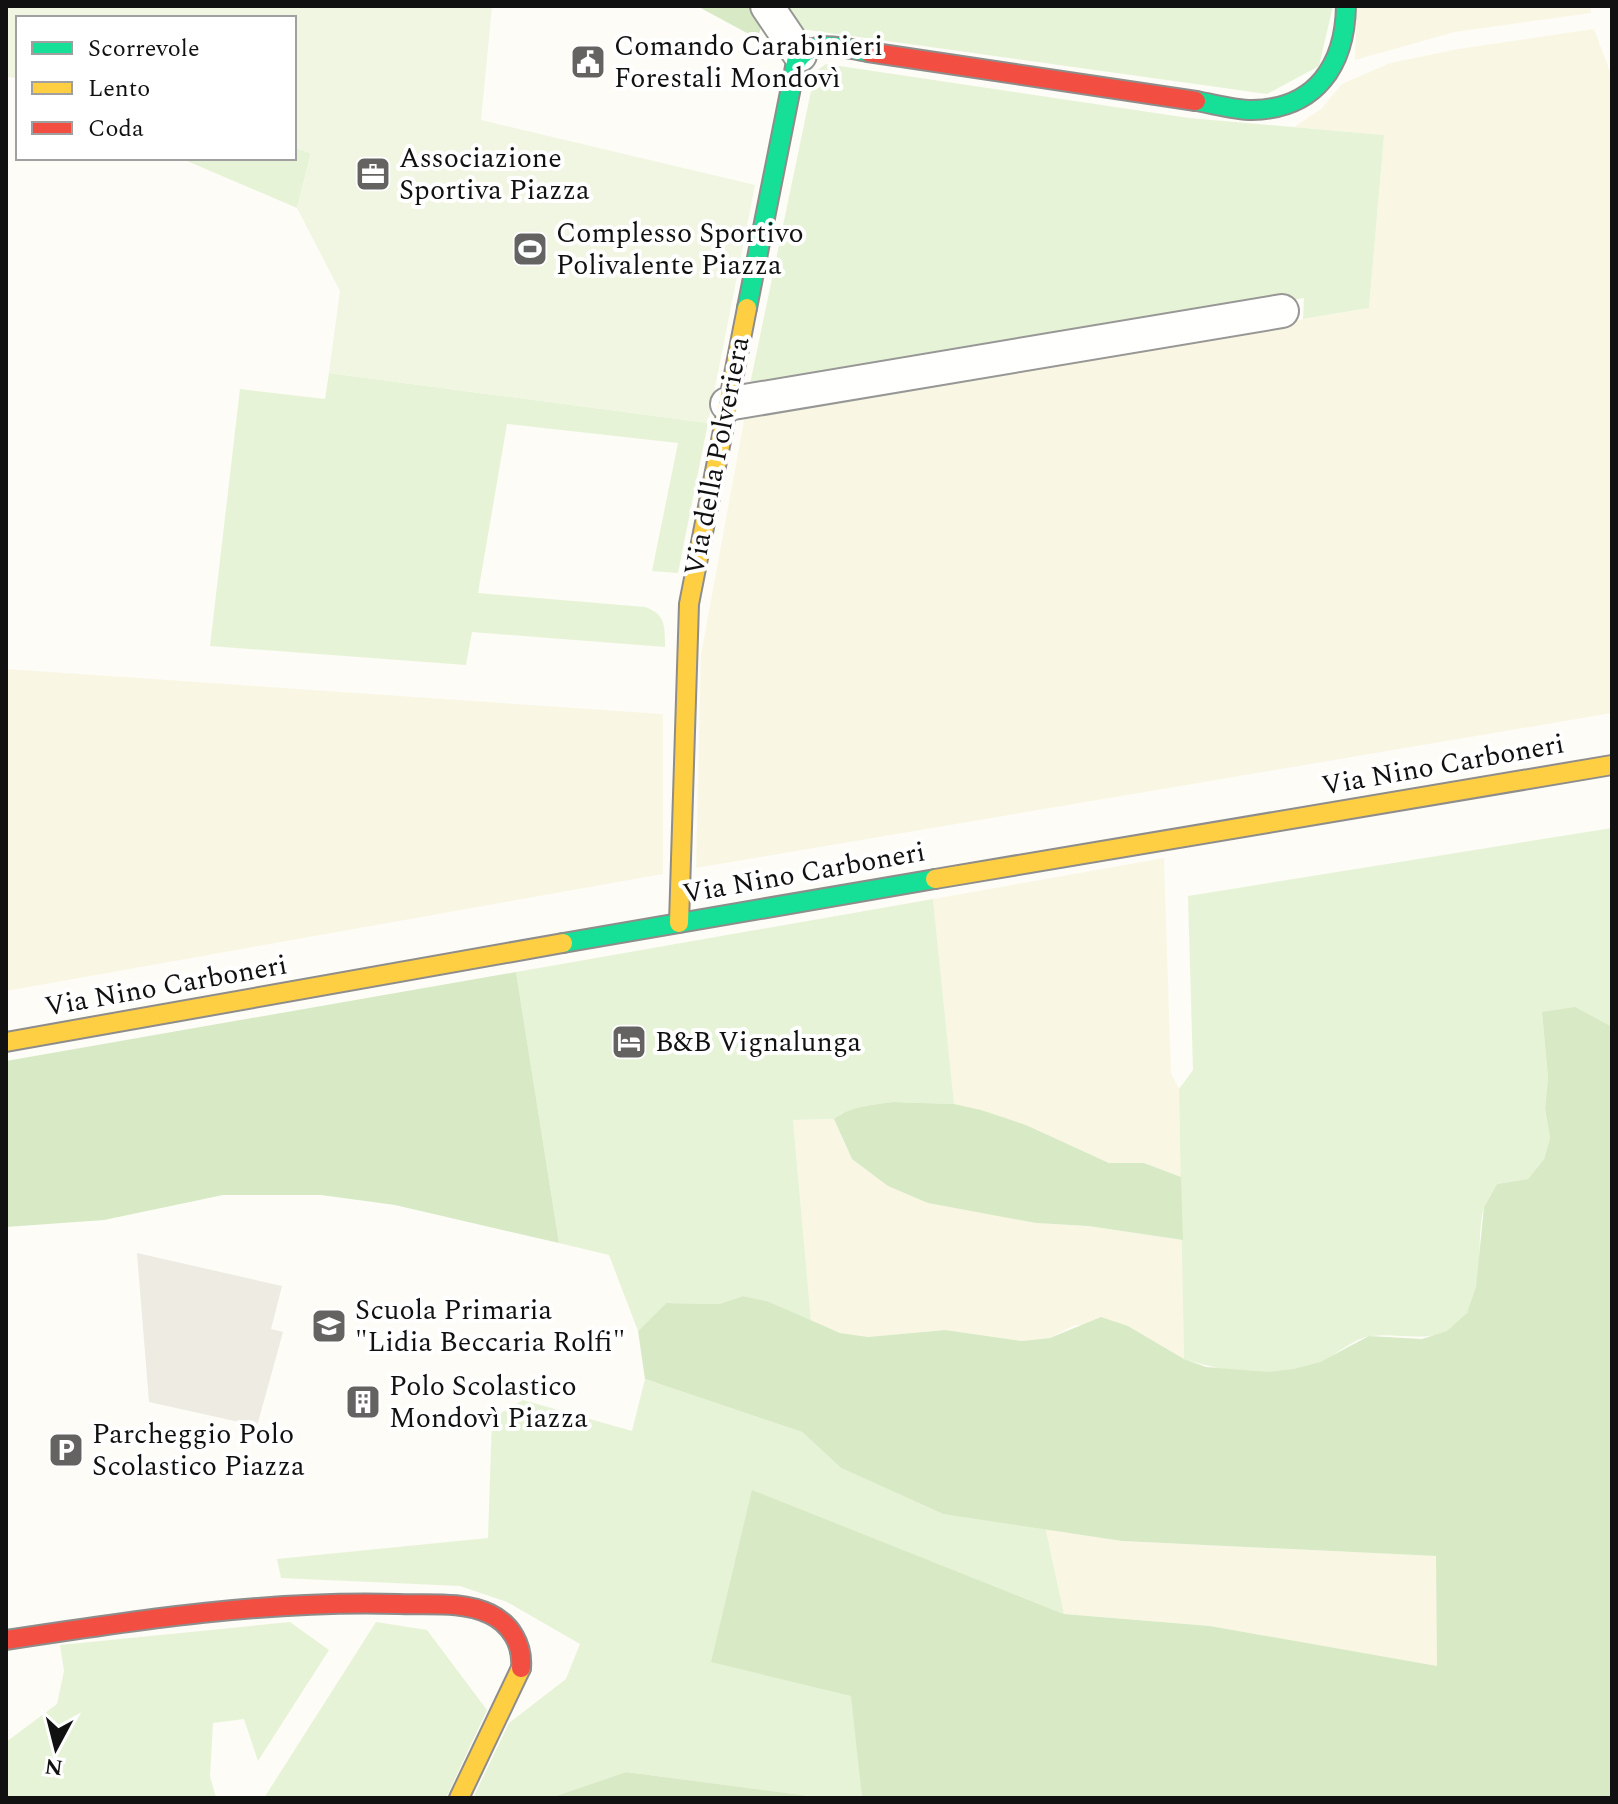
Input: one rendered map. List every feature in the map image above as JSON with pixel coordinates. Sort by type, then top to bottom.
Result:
[{"type":"street","points":[[767,6],[800,55],[814,47],[830,46],[1252,110],[1285,105],[1302,97],[1326,78],[1343,48],[1346,6]]},
{"type":"street","name":"Via della Polveriera","points":[[679,923],[687,622],[727,404],[794,69],[800,55]]},
{"type":"street","points":[[727,404],[1282,311]]},
{"type":"street","name":"Via Nino Carboneri","points":[[6,1042],[679,923],[1612,765]]},
{"type":"street","points":[[6,1640],[116,1623],[299,1604],[362,1602],[460,1607],[486,1612],[514,1634],[521,1649],[522,1666],[459,1798]]},
{"type":"shaded area","points":[[1357,6],[1590,6],[1591,13],[1455,32],[1355,60]]},
{"type":"shaded area","points":[[1594,29],[1612,77],[1612,713],[696,868],[701,655],[745,415],[1369,308],[1384,135],[1294,127],[1321,109],[1342,84],[1390,63],[1458,49]]},
{"type":"shaded area","points":[[6,669],[663,714],[663,874],[6,991]]},
{"type":"shaded area","points":[[1164,858],[1171,1073],[1179,1089],[1181,1177],[1144,1163],[1109,1163],[1026,1125],[954,1104],[933,899]]},
{"type":"shaded area","points":[[834,1119],[852,1159],[988,1213],[1036,1223],[1088,1226],[1183,1240],[1184,1359],[1128,1326],[1075,1325],[1050,1338],[1022,1341],[945,1330],[868,1337],[840,1333],[811,1321],[793,1120]]},
{"type":"shaded area","points":[[137,1253],[282,1286],[271,1329],[283,1332],[257,1426],[149,1402]]},
{"type":"shaded area","points":[[1045,1526],[1122,1541],[1437,1556],[1437,1667],[1210,1626],[1064,1614]]},
{"type":"green space","name":"Complesso Sportivo Polivalente Piazza","points":[[6,6],[492,6],[481,120],[755,185],[708,423],[329,373],[340,291],[297,208],[311,154],[296,148],[296,16],[16,16],[16,78],[6,77]]},
{"type":"green space","points":[[697,6],[752,6],[762,22],[758,39]]},
{"type":"green space","points":[[780,6],[1333,6],[1319,66],[1267,94],[794,28]]},
{"type":"green space","points":[[826,64],[1189,118],[1384,135],[1369,308],[1303,319],[1304,298],[749,389],[815,72]]},
{"type":"green space","points":[[296,148],[311,153],[297,208],[185,160],[296,160]]},
{"type":"green space","points":[[329,373],[708,423],[678,573],[652,571],[678,443],[507,424],[478,593],[645,607],[661,617],[665,647],[472,632],[466,665],[210,646],[240,389],[325,399]]},
{"type":"green space","points":[[1612,828],[1612,1027],[1542,1012],[1548,1078],[1545,1108],[1550,1138],[1544,1159],[1528,1179],[1497,1184],[1486,1204],[1481,1223],[1476,1290],[1467,1313],[1447,1331],[1435,1335],[1365,1337],[1322,1361],[1289,1370],[1234,1371],[1184,1359],[1179,1089],[1193,1070],[1188,896]]},
{"type":"green space","points":[[933,899],[954,1104],[893,1102],[865,1106],[842,1113],[834,1119],[793,1120],[811,1321],[767,1301],[743,1296],[719,1304],[666,1303],[638,1331],[609,1255],[559,1243],[516,972]]},
{"type":"green space","points":[[516,972],[559,1243],[395,1205],[321,1195],[223,1195],[104,1220],[6,1227],[6,1061]]},
{"type":"green space","points":[[1575,1007],[1612,1027],[1612,1798],[862,1798],[851,1696],[711,1662],[752,1490],[1064,1614],[1210,1626],[1437,1666],[1436,1556],[1122,1541],[943,1514],[841,1468],[802,1432],[645,1379],[638,1331],[666,1303],[719,1304],[743,1296],[767,1301],[840,1333],[868,1337],[945,1330],[1022,1341],[1050,1338],[1101,1317],[1128,1326],[1184,1359],[1206,1367],[1268,1372],[1320,1362],[1369,1336],[1422,1339],[1447,1331],[1467,1313],[1476,1287],[1484,1207],[1497,1184],[1528,1179],[1544,1159],[1550,1138],[1545,1108],[1548,1078],[1542,1012]]},
{"type":"green space","points":[[893,1102],[954,1104],[981,1110],[1026,1125],[1109,1163],[1144,1163],[1181,1177],[1183,1240],[1088,1226],[1036,1223],[928,1203],[888,1186],[852,1159],[834,1119],[854,1109]]},
{"type":"green space","points":[[645,1379],[802,1432],[841,1468],[943,1514],[1045,1526],[1064,1614],[752,1491],[852,1696],[862,1798],[824,1798],[626,1772],[550,1798],[473,1798],[509,1723],[566,1679],[580,1644],[507,1602],[460,1586],[281,1578],[277,1559],[488,1538],[492,1418],[523,1400],[632,1431]]},
{"type":"green space","points":[[290,1622],[329,1650],[258,1761],[244,1719],[213,1723],[210,1776],[216,1798],[6,1798],[6,1742],[57,1704],[64,1671],[60,1645]]},
{"type":"green space","points":[[376,1622],[427,1630],[487,1710],[446,1798],[264,1798]]},
{"type":"green space","points":[[626,1772],[824,1798],[550,1798]]},
{"type":"traffic: fast","points":[[1196,101],[1252,110],[1275,108],[1310,92],[1333,64],[1340,47],[1346,6]]},
{"type":"traffic: fast","points":[[747,308],[796,62],[802,54],[819,47],[868,52]]},
{"type":"traffic: fast","points":[[563,943],[935,879]]},
{"type":"traffic: slow","points":[[679,923],[689,604],[747,308]]},
{"type":"traffic: slow","points":[[935,879],[1612,765]]},
{"type":"traffic: slow","points":[[6,1042],[563,943]]},
{"type":"traffic: slow","points":[[459,1798],[521,1668]]},
{"type":"traffic: jam","points":[[868,52],[1196,101]]},
{"type":"traffic: jam","points":[[6,1640],[251,1608],[445,1604],[480,1610],[504,1623],[518,1643],[521,1668]]},
{"type":"place","name":"Comando Carabinieri Forestali Mondovì","points":[[588,62]]},
{"type":"place","name":"Associazione Sportiva Piazza","points":[[373,174]]},
{"type":"place","name":"Complesso Sportivo Polivalente Piazza","points":[[530,249]]},
{"type":"place","name":"B&B Vignalunga","points":[[629,1042]]},
{"type":"place","name":"Scuola Primaria \"Lidia Beccaria Rolfi\"","points":[[329,1326]]},
{"type":"place","name":"Polo Scolastico Mondovì Piazza","points":[[363,1402]]},
{"type":"place","name":"Parcheggio Polo Scolastico Piazza","points":[[66,1450]]}]
